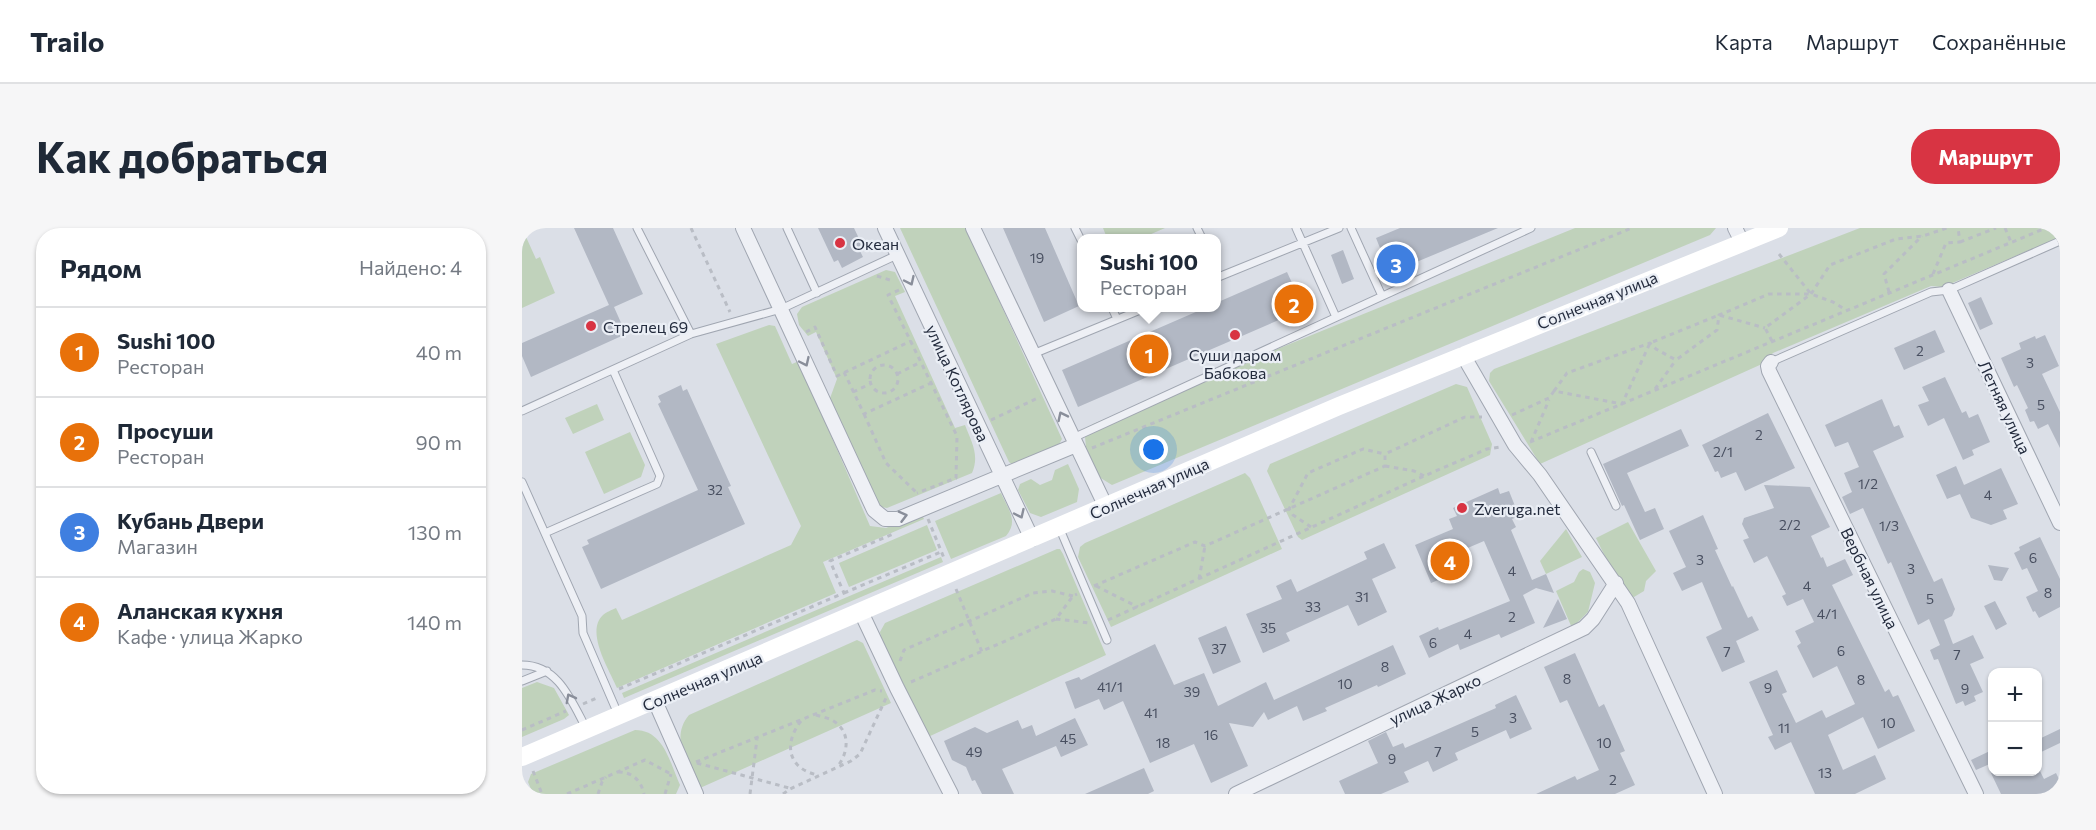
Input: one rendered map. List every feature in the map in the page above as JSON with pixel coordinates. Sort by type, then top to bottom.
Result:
[{"type":"main road","name":"Солнечная улица","points":[[524,756],[1329,410],[1463,355],[1738,235],[1779,228]]},
{"type":"street","points":[[743,228],[874,510],[885,519],[898,519],[924,510],[1076,445]]},
{"type":"street","name":"улица Котлярова","points":[[885,228],[1032,538]]},
{"type":"street","points":[[973,228],[1106,507]]},
{"type":"street","name":"Летняя улица","points":[[1949,290],[2060,523]]},
{"type":"street","points":[[1463,355],[1515,445],[1540,475],[1616,583],[1638,623],[1715,794]]},
{"type":"street","name":"Вербная улица","points":[[1771,362],[1768,366],[1769,371],[1976,794]]},
{"type":"street","name":"улица Жарко","points":[[1236,794],[1584,628],[1593,619],[1616,583]]},
{"type":"street","points":[[861,612],[951,794]]},
{"type":"street","points":[[655,701],[694,793]]},
{"type":"lane","points":[[637,228],[691,334]]},
{"type":"lane","points":[[787,228],[817,292]]},
{"type":"lane","points":[[1296,228],[1336,317]]},
{"type":"lane","points":[[1221,273],[1339,228]]},
{"type":"lane","points":[[1351,228],[1382,296]]},
{"type":"lane","points":[[1076,445],[1336,317],[1531,228]]},
{"type":"lane","points":[[1771,362],[1931,292],[1949,290],[2060,241]]},
{"type":"lane","points":[[522,411],[691,334],[781,309],[897,255]]},
{"type":"lane","points":[[1114,312],[1117,319]]},
{"type":"lane","points":[[1033,354],[1135,312]]},
{"type":"lane","points":[[545,533],[657,484],[660,476],[613,370]]},
{"type":"lane","points":[[1591,452],[1616,506]]},
{"type":"lane","points":[[522,482],[582,616],[584,633],[619,716]]},
{"type":"lane","points":[[1059,527],[1107,640]]},
{"type":"lane","points":[[522,665],[532,665],[547,671],[565,689],[587,730]]},
{"type":"lane","points":[[522,681],[547,671]]},
{"type":"path","points":[[691,228],[735,322]]},
{"type":"path","points":[[1076,445],[1632,228]]},
{"type":"path","points":[[1765,327],[1811,294],[1830,265],[1896,239],[1923,236],[1947,228]]},
{"type":"path","points":[[1958,228],[1960,242]]},
{"type":"path","points":[[1933,274],[1946,243],[1960,242],[1996,228]]},
{"type":"path","points":[[2005,228],[2011,242]]},
{"type":"path","points":[[1056,619],[1088,623],[1109,620],[1487,449],[1531,442],[2046,228]]},
{"type":"path","points":[[1889,292],[1884,274],[1923,236]]},
{"type":"path","points":[[1779,254],[1811,294]]},
{"type":"path","points":[[868,280],[878,276],[891,278],[900,290],[888,295],[957,436],[956,478],[917,494]]},
{"type":"path","points":[[1531,442],[1549,398],[1568,373],[1650,343],[1768,294],[1811,294],[1833,302],[1846,310]]},
{"type":"path","points":[[1719,315],[1765,327],[1772,341]]},
{"type":"path","points":[[1654,390],[1676,360],[1717,330],[1719,315]]},
{"type":"path","points":[[805,332],[815,327],[837,376],[911,341]]},
{"type":"path","points":[[1650,343],[1656,350],[1676,360]]},
{"type":"path","points":[[1622,404],[1650,343]]},
{"type":"path","points":[[874,358],[877,366]]},
{"type":"path","points":[[897,374],[921,362]]},
{"type":"path","points":[[884,364],[892,367],[897,374],[898,380],[895,387],[889,392],[874,390],[870,384],[870,376],[877,366],[884,364]]},
{"type":"path","points":[[844,372],[886,463],[917,494],[945,562]]},
{"type":"path","points":[[864,414],[931,383]]},
{"type":"path","points":[[854,392],[870,384]]},
{"type":"path","points":[[1554,391],[1622,404]]},
{"type":"path","points":[[889,392],[893,401]]},
{"type":"path","points":[[978,426],[1051,392]]},
{"type":"path","points":[[1289,509],[1308,473],[1363,449],[1385,454],[1465,417],[1509,416],[1549,398]]},
{"type":"path","points":[[1385,454],[1385,466]]},
{"type":"path","points":[[895,684],[982,652],[1056,619],[1073,596],[1096,585],[1195,542],[1205,546],[1385,466],[1414,471],[1424,476]]},
{"type":"path","points":[[1289,509],[1293,515],[1311,527]]},
{"type":"path","points":[[844,593],[830,561],[895,533]]},
{"type":"path","points":[[1199,579],[1205,546]]},
{"type":"path","points":[[522,730],[941,552]]},
{"type":"path","points":[[1096,585],[1138,607]]},
{"type":"path","points":[[895,684],[904,650],[1033,593],[1052,591],[1073,596]]},
{"type":"path","points":[[959,595],[982,652]]},
{"type":"path","points":[[665,794],[683,768],[875,690],[888,692],[860,754],[783,794]]},
{"type":"path","points":[[814,715],[835,722],[845,735],[845,753],[836,768]]},
{"type":"path","points":[[802,720],[796,727],[790,743],[792,757],[803,770],[820,775]]},
{"type":"path","points":[[750,794],[758,739]]},
{"type":"path","points":[[524,756],[542,794]]},
{"type":"path","points":[[567,794],[645,760],[752,778],[791,788]]},
{"type":"path","points":[[598,794],[602,782],[613,773],[620,772],[633,775],[642,785],[644,794]]},
{"type":"green space","points":[[522,228],[536,259],[540,257],[555,293],[522,308]]},
{"type":"green space","points":[[900,228],[966,228],[1062,439],[1058,446],[1013,465],[1009,462]]},
{"type":"green space","points":[[1103,228],[1165,228],[1151,234],[1105,234]]},
{"type":"green space","points":[[1575,228],[1716,228],[1710,235],[1112,485],[1099,477],[1086,447],[1085,437],[1093,424]]},
{"type":"green space","points":[[1860,228],[2060,228],[2060,237],[1943,287],[1931,286],[1773,353],[1762,364],[1540,464],[1489,381],[1490,373],[1494,369]]},
{"type":"green space","points":[[886,270],[895,272],[905,292],[895,296],[955,428],[965,425],[975,454],[972,473],[887,508],[876,506],[829,401],[837,379],[816,332],[808,336],[799,325],[797,314],[802,307]]},
{"type":"green space","points":[[769,325],[775,326],[792,364],[799,361],[870,526],[886,528],[921,513],[924,519],[823,562],[836,593],[617,688],[597,641],[598,622],[603,615],[616,608],[622,620],[791,545],[801,526],[716,344]]},
{"type":"green space","points":[[1456,384],[1467,387],[1492,444],[1490,455],[1302,540],[1298,537],[1267,471],[1270,464]]},
{"type":"green space","points":[[597,404],[604,420],[573,434],[565,418]]},
{"type":"green space","points":[[630,432],[645,465],[641,477],[604,494],[585,452]]},
{"type":"green space","points":[[1068,464],[1079,489],[1077,502],[1041,517],[1030,513],[1018,490],[1020,484],[1031,479],[1040,485],[1052,480],[1055,470]]},
{"type":"green space","points":[[1245,473],[1250,478],[1282,549],[1111,627],[1078,557],[1080,547]]},
{"type":"green space","points":[[1001,493],[1012,520],[1010,531],[1006,536],[951,559],[935,521]]},
{"type":"green space","points":[[1628,522],[1656,571],[1646,581],[1644,591],[1634,597],[1623,593],[1596,538]]},
{"type":"green space","points":[[927,525],[937,550],[849,587],[839,563]]},
{"type":"green space","points":[[1566,529],[1582,557],[1546,574],[1540,561]]},
{"type":"green space","points":[[1060,549],[1063,554],[1106,655],[928,737],[881,638],[880,632],[885,623]]},
{"type":"green space","points":[[941,557],[943,562],[624,698],[622,693]]},
{"type":"green space","points":[[1583,569],[1590,572],[1595,583],[1588,612],[1572,628],[1556,591],[1574,582]]},
{"type":"green space","points":[[857,640],[863,643],[891,703],[700,788],[686,761],[681,742],[683,724],[689,715]]},
{"type":"green space","points":[[537,682],[554,688],[569,715],[522,737],[522,688]]},
{"type":"green space","points":[[635,730],[645,731],[653,736],[665,749],[680,785],[676,794],[533,794],[528,782],[531,774]]},
{"type":"building","points":[[574,228],[613,228],[643,294],[614,307],[626,334],[531,377],[522,356],[522,343],[609,305]]},
{"type":"building","points":[[818,228],[854,228],[863,247],[859,249],[863,257],[842,268],[838,260],[834,262]]},
{"type":"building","points":[[1003,228],[1045,228],[1077,301],[1077,307],[1044,322]]},
{"type":"building","points":[[1400,228],[1498,228],[1390,273],[1376,238]]},
{"type":"building","points":[[1343,250],[1354,279],[1342,284],[1331,255]]},
{"type":"building","points":[[1287,272],[1304,309],[1078,407],[1062,370],[1196,312],[1221,312],[1221,301]]},
{"type":"building","points":[[1981,297],[1993,324],[1980,330],[1968,303]]},
{"type":"building","points":[[1935,330],[1945,352],[1904,370],[1894,348]]},
{"type":"building","points":[[2045,335],[2059,366],[2042,374],[2060,412],[2060,448],[2048,424],[2038,429],[2034,421],[2030,422],[2025,410],[2028,408],[2017,385],[2014,387],[2001,358],[2021,349],[2019,343],[2035,336],[2036,339]]},
{"type":"building","points":[[1945,377],[1962,413],[1966,411],[1969,418],[1978,414],[1990,442],[1972,450],[1974,455],[1963,460],[1944,418],[1928,426],[1918,405],[1929,401],[1922,387]]},
{"type":"building","points":[[681,385],[683,391],[687,389],[731,486],[728,487],[745,524],[601,589],[582,547],[589,544],[587,540],[698,490],[658,404],[661,402],[658,396]]},
{"type":"building","points":[[1882,399],[1894,427],[1899,425],[1904,437],[1873,451],[1934,582],[1942,578],[1955,609],[1952,616],[1944,620],[1953,644],[1973,635],[1984,658],[1970,664],[1983,692],[1974,696],[1976,701],[1965,706],[1963,701],[1956,704],[1938,659],[1934,660],[1930,650],[1940,645],[1929,619],[1918,625],[1891,562],[1888,564],[1863,508],[1850,514],[1842,497],[1852,492],[1844,473],[1859,467],[1848,442],[1835,447],[1825,425]]},
{"type":"building","points":[[1768,413],[1795,468],[1745,491],[1736,472],[1721,478],[1718,471],[1715,472],[1702,445]]},
{"type":"building","points":[[1681,429],[1689,446],[1627,473],[1645,512],[1655,508],[1664,529],[1640,540],[1603,464]]},
{"type":"building","points":[[1956,466],[1964,485],[2001,468],[2018,504],[2003,510],[2007,519],[1991,525],[1971,518],[1960,494],[1947,499],[1936,475]]},
{"type":"building","points":[[1764,485],[1810,487],[1830,527],[1811,536],[1821,558],[1823,557],[1827,567],[1845,559],[1853,575],[1832,585],[1885,692],[1889,689],[1893,697],[1898,695],[1915,731],[1878,749],[1863,717],[1828,735],[1843,770],[1875,755],[1886,779],[1855,794],[1815,794],[1791,742],[1775,750],[1768,737],[1773,735],[1749,682],[1777,670],[1787,692],[1782,694],[1796,723],[1822,710],[1826,718],[1855,704],[1837,666],[1813,678],[1797,646],[1801,643],[1795,631],[1814,622],[1803,599],[1787,606],[1782,596],[1786,594],[1767,556],[1754,563],[1743,540],[1749,538],[1742,524],[1744,518],[1774,508]]},
{"type":"building","points":[[1498,488],[1500,494],[1509,491],[1519,516],[1512,519],[1516,527],[1511,530],[1532,580],[1546,574],[1554,593],[1536,588],[1523,595],[1535,623],[1501,638],[1499,634],[1460,650],[1458,644],[1429,658],[1419,636],[1510,601],[1484,541],[1456,553],[1463,570],[1431,583],[1415,545],[1453,529],[1449,519],[1457,516],[1453,508]]},
{"type":"building","points":[[1703,515],[1718,549],[1715,550],[1732,587],[1748,618],[1752,616],[1759,630],[1736,641],[1745,662],[1722,672],[1706,637],[1722,629],[1702,582],[1682,591],[1673,573],[1686,567],[1669,531]]},
{"type":"building","points":[[2040,537],[2060,579],[2060,607],[2039,618],[2035,611],[2033,612],[2026,597],[2038,591],[2027,568],[2022,570],[2014,553],[2020,550],[2019,547]]},
{"type":"building","points":[[1384,543],[1396,568],[1372,579],[1387,612],[1358,626],[1348,605],[1286,633],[1290,641],[1263,653],[1246,614],[1282,599],[1276,586],[1291,579],[1297,592],[1367,559],[1364,552]]},
{"type":"building","points":[[1988,565],[2009,568],[2002,581],[1994,580]]},
{"type":"building","points":[[1558,599],[1567,619],[1543,628]]},
{"type":"building","points":[[1995,601],[2007,624],[1996,630],[1984,606]]},
{"type":"building","points":[[1226,626],[1241,662],[1213,674],[1198,638]]},
{"type":"building","points":[[1155,644],[1174,685],[1204,673],[1218,706],[1266,682],[1274,700],[1393,645],[1406,674],[1325,708],[1327,711],[1303,721],[1297,706],[1268,720],[1264,712],[1253,727],[1229,723],[1248,766],[1211,783],[1194,744],[1150,763],[1123,701],[1104,710],[1099,699],[1075,709],[1065,682],[1079,677],[1081,680]]},
{"type":"building","points":[[1575,653],[1599,707],[1604,704],[1625,751],[1620,753],[1635,785],[1615,794],[1536,794],[1575,776],[1577,780],[1599,770],[1567,700],[1560,703],[1544,667]]},
{"type":"building","points":[[1516,695],[1532,729],[1510,739],[1506,730],[1455,753],[1458,760],[1433,772],[1428,761],[1404,772],[1409,782],[1381,794],[1345,794],[1339,781],[1378,763],[1368,741],[1386,732],[1393,747],[1403,743],[1405,748],[1496,708],[1495,705]]},
{"type":"building","points":[[1075,718],[1088,745],[1061,757],[1056,746],[1002,769],[1014,794],[982,794],[975,780],[972,781],[966,767],[952,760],[944,741],[975,727],[987,733],[1018,720],[1022,729],[1032,725],[1036,736]]},
{"type":"building","points":[[2060,729],[2060,743],[2042,752],[2042,738]]},
{"type":"building","points":[[1988,752],[1988,765],[1976,770],[1971,760]]},
{"type":"building","points":[[1144,768],[1154,791],[1148,794],[1085,794]]},
{"type":"building","points":[[2056,773],[2060,781],[2060,794],[2001,794],[1992,776],[2042,775],[2044,779]]},
{"type":"place","name":"Океан","points":[[840,243]]},
{"type":"place","name":"Кубань Двери","points":[[1396,264]]},
{"type":"place","name":"Просуши","points":[[1294,304]]},
{"type":"place","name":"Стрелец 69","points":[[591,326]]},
{"type":"place","name":"Суши даром Бабкова","points":[[1235,335]]},
{"type":"place","name":"Sushi 100","points":[[1149,354]]},
{"type":"place","name":"Zveruga.net","points":[[1462,508]]},
{"type":"place","name":"Аланская кухня","points":[[1450,561]]}]
